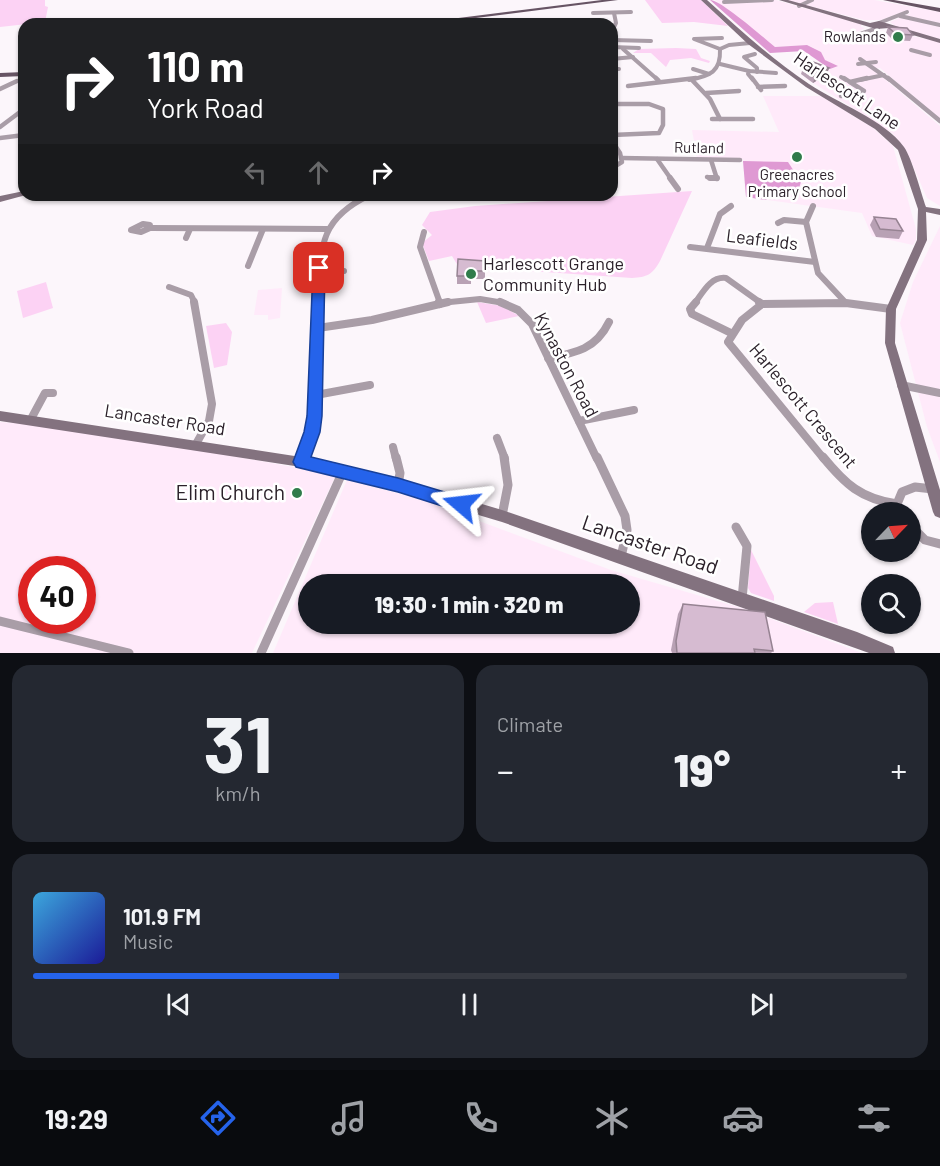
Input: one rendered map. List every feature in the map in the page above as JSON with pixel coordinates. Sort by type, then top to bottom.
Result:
[{"type":"main road","points":[[464,18],[615,0]]},
{"type":"main road","points":[[886,0],[940,10]]},
{"type":"main road","points":[[0,75],[18,74]]},
{"type":"street","name":"Harlescott Lane","points":[[704,0],[750,44],[808,86],[866,119],[902,149],[922,209],[922,240],[891,309],[890,343],[940,512]]},
{"type":"street","points":[[724,2],[772,0]]},
{"type":"street","points":[[782,0],[940,41]]},
{"type":"street","points":[[799,6],[812,0]]},
{"type":"street","points":[[593,13],[631,12]]},
{"type":"street","points":[[839,37],[854,36],[907,12]]},
{"type":"street","points":[[614,13],[615,18]]},
{"type":"street","points":[[900,16],[940,25]]},
{"type":"street","points":[[618,39],[632,38],[651,41]]},
{"type":"street","points":[[723,38],[694,39],[720,49],[729,45],[750,44]]},
{"type":"street","points":[[618,48],[639,48]]},
{"type":"street","points":[[624,49],[659,81]]},
{"type":"street","points":[[631,84],[692,80],[709,74],[720,64],[720,49]]},
{"type":"street","points":[[911,50],[929,57],[936,53]]},
{"type":"street","points":[[754,54],[744,57],[757,68],[757,72]]},
{"type":"street","points":[[618,58],[633,57]]},
{"type":"street","points":[[859,61],[876,62]]},
{"type":"street","points":[[867,63],[940,122]]},
{"type":"street","points":[[720,64],[748,71],[776,73]]},
{"type":"street","points":[[693,69],[709,74]]},
{"type":"street","points":[[748,71],[760,89],[785,86]]},
{"type":"street","points":[[850,82],[884,75]]},
{"type":"street","points":[[841,77],[864,91],[841,96]]},
{"type":"street","points":[[692,80],[706,93],[720,119]]},
{"type":"street","points":[[0,88],[13,84]]},
{"type":"street","points":[[706,93],[739,92]]},
{"type":"street","points":[[618,104],[656,105],[663,109],[663,129],[659,133],[618,135]]},
{"type":"street","points":[[0,127],[3,120],[18,112]]},
{"type":"street","points":[[712,118],[753,119]]},
{"type":"street","points":[[0,138],[18,136]]},
{"type":"street","points":[[618,152],[621,158],[618,165]]},
{"type":"street","name":"Rutland","points":[[621,158],[740,160]]},
{"type":"street","name":"Rutland","points":[[657,159],[678,189]]},
{"type":"street","points":[[707,177],[720,179],[711,160]]},
{"type":"street","points":[[0,200],[18,195]]},
{"type":"street","points":[[301,462],[312,432],[316,395],[320,249],[327,229],[348,208],[360,201]]},
{"type":"street","name":"Leafields","points":[[707,248],[720,214],[731,206]]},
{"type":"street","points":[[813,206],[806,222],[814,262],[818,273],[846,303]]},
{"type":"street","points":[[922,209],[940,212]]},
{"type":"street","points":[[780,220],[806,222]]},
{"type":"street","points":[[150,228],[327,229]]},
{"type":"street","points":[[186,238],[190,229]]},
{"type":"street","points":[[248,266],[263,229]]},
{"type":"street","points":[[431,238],[423,235],[421,251],[440,304]]},
{"type":"street","name":"Leafields","points":[[690,247],[814,262]]},
{"type":"street","points":[[319,273],[344,271]]},
{"type":"street","name":"Harlescott Crescent","points":[[731,333],[692,314],[690,309],[692,303],[714,279],[719,277],[726,278],[762,304],[756,307],[731,333],[728,342],[843,482],[859,494],[876,502]]},
{"type":"street","points":[[169,287],[191,295],[199,325],[212,412],[196,444]]},
{"type":"street","name":"Kynaston Road","points":[[318,328],[372,320],[440,304],[479,299],[498,302],[516,309],[530,322],[625,516],[627,530],[621,557]]},
{"type":"street","points":[[762,304],[846,303],[891,309]]},
{"type":"street","points":[[548,358],[574,353],[596,344],[609,322]]},
{"type":"street","points":[[316,395],[370,385]]},
{"type":"street","points":[[901,386],[940,393]]},
{"type":"street","points":[[31,419],[45,393],[53,393]]},
{"type":"street","points":[[579,421],[634,410]]},
{"type":"street","name":"Lancaster Road","points":[[0,416],[196,444],[301,462],[398,485],[502,516],[856,639],[887,653]]},
{"type":"street","points":[[497,438],[510,479],[510,489],[502,516]]},
{"type":"street","points":[[393,447],[400,473],[398,485]]},
{"type":"street","points":[[261,653],[343,471]]},
{"type":"street","points":[[898,502],[902,492],[915,487],[933,489]]},
{"type":"street","points":[[736,527],[747,546],[742,599]]},
{"type":"street","points":[[921,536],[925,540],[940,544]]},
{"type":"street","points":[[0,621],[129,653]]},
{"type":"shaded area","points":[[0,0],[45,0],[45,6],[48,7],[46,18],[18,18],[18,25],[0,27]]},
{"type":"shaded area","points":[[645,0],[701,0],[728,26],[694,22],[662,23]]},
{"type":"shaded area","points":[[710,0],[732,12],[775,47],[807,45],[821,52],[825,60],[838,66],[830,69],[804,51],[770,53]]},
{"type":"shaded area","points":[[715,0],[776,0],[861,24],[861,27],[865,28],[846,38],[877,32],[893,32],[940,42],[940,119],[880,68],[873,69],[940,126],[940,206],[927,198],[906,150],[892,133],[807,79],[838,66],[825,60],[814,48],[807,45],[775,47]]},
{"type":"shaded area","points":[[786,0],[874,0],[940,12],[940,39],[898,28],[890,22],[911,13],[905,11],[881,20],[864,20]]},
{"type":"shaded area","points":[[639,49],[696,49],[701,58],[710,61],[709,63],[691,58],[670,60],[666,67],[651,53],[633,53]]},
{"type":"shaded area","name":"Greenacres Primary School","points":[[763,96],[821,96],[873,128],[893,146],[916,229],[916,240],[913,245],[872,236],[862,213],[746,197],[743,159],[697,158],[692,130],[779,132]]},
{"type":"shaded area","points":[[743,161],[788,162],[801,182],[799,188],[765,200],[746,197]]},
{"type":"shaded area","points":[[692,191],[660,261],[652,272],[642,277],[458,266],[452,256],[429,261],[422,243],[432,235],[422,225],[430,212],[547,201],[618,201],[618,196]]},
{"type":"shaded area","points":[[940,226],[940,462],[927,427],[900,323],[913,282]]},
{"type":"shaded area","points":[[46,282],[53,308],[23,318],[17,291]]},
{"type":"shaded area","points":[[282,288],[280,318],[268,320],[268,315],[254,315],[258,290]]},
{"type":"shaded area","points":[[477,302],[502,306],[519,316],[486,323]]},
{"type":"shaded area","points":[[226,323],[232,332],[227,365],[214,368],[206,326]]},
{"type":"shaded area","points":[[0,422],[195,449],[335,477],[252,653],[0,653]]},
{"type":"shaded area","points":[[347,480],[420,499],[625,574],[307,574]]},
{"type":"shaded area","points":[[751,550],[774,596],[774,601],[751,593],[748,588]]},
{"type":"shaded area","points":[[640,578],[745,609],[862,653],[273,653],[298,595],[298,634],[640,634]]},
{"type":"shaded area","points":[[833,602],[838,624],[804,612],[815,603]]},
{"type":"building","points":[[888,27],[907,28],[913,35],[896,34]]},
{"type":"building","points":[[813,62],[829,68],[815,77],[803,68]]},
{"type":"building","points":[[874,217],[896,219],[903,231],[880,229]]},
{"type":"building","points":[[458,259],[485,261],[485,271],[471,271],[471,276],[457,276]]},
{"type":"building","points":[[683,604],[765,612],[773,651],[754,649],[755,653],[677,653],[676,641]]},
{"type":"place","name":"Rowlands","points":[[898,37]]},
{"type":"place","name":"Greenacres Primary School","points":[[797,157]]},
{"type":"place","name":"Harlescott Grange Community Hub","points":[[471,274]]},
{"type":"place","name":"Elim Church","points":[[297,493]]},
{"type":"route","points":[[319,268],[315,416],[301,462],[398,485],[461,504]]}]
